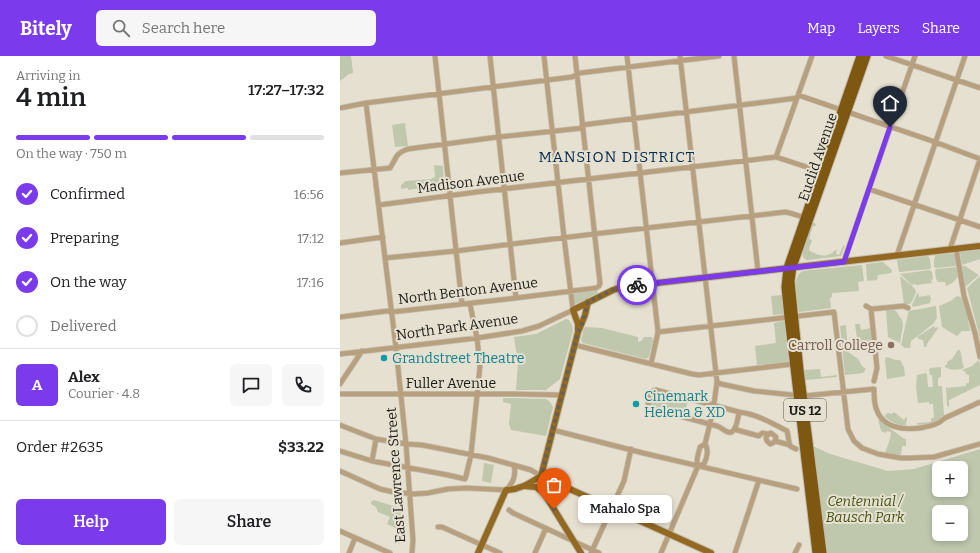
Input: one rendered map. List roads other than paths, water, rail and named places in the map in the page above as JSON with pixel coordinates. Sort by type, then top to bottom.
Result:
[{"type":"highway","name":"Euclid Avenue","points":[[790,268],[844,111],[860,56]]},
{"type":"highway","name":"Euclid Avenue","points":[[844,111],[867,56]]},
{"type":"highway","name":"US 12","points":[[790,268],[793,364],[800,396],[824,553]]},
{"type":"highway","name":"US 12","points":[[791,317],[816,553]]},
{"type":"main road","points":[[581,553],[544,493],[541,485],[541,476],[578,332],[584,318],[588,302],[617,288],[628,286],[980,246]]},
{"type":"main road","name":"North Park Avenue","points":[[573,310],[588,302]]},
{"type":"main road","points":[[573,310],[578,324],[578,332]]},
{"type":"main road","points":[[478,553],[506,490],[524,486],[541,476]]},
{"type":"main road","points":[[541,476],[711,553]]},
{"type":"main road","points":[[524,486],[536,487],[544,493]]},
{"type":"street","points":[[435,56],[462,304]]},
{"type":"street","points":[[490,56],[516,298]]},
{"type":"street","points":[[544,56],[573,310]]},
{"type":"street","points":[[575,56],[594,234]]},
{"type":"street","points":[[627,56],[658,332],[651,364]]},
{"type":"street","points":[[340,108],[439,93],[572,77],[580,73],[681,58],[719,56]]},
{"type":"street","points":[[734,56],[758,271]]},
{"type":"street","points":[[776,157],[812,56]]},
{"type":"street","points":[[886,56],[980,88]]},
{"type":"street","points":[[844,262],[915,56]]},
{"type":"street","points":[[897,255],[966,56]]},
{"type":"street","points":[[681,58],[717,382],[714,405],[705,444],[708,448],[704,464],[698,466]]},
{"type":"street","points":[[340,173],[390,168],[392,167],[396,156],[404,151],[552,132],[634,118],[797,97],[844,111],[980,159],[959,220],[953,248],[980,357]]},
{"type":"street","name":"East Lawrence Street","points":[[366,103],[401,394],[406,444],[412,553]]},
{"type":"street","name":"Madison Avenue","points":[[379,205],[776,157],[823,173]]},
{"type":"street","points":[[869,189],[980,228]]},
{"type":"street","points":[[385,258],[785,212],[807,218]]},
{"type":"street","name":"North Benton Avenue","points":[[340,317],[387,311],[392,312],[470,304],[596,288],[600,283],[594,234]]},
{"type":"street","points":[[340,243],[383,237]]},
{"type":"street","points":[[340,451],[372,461],[464,479],[471,455],[480,366],[477,338],[470,304]]},
{"type":"street","points":[[866,306],[871,309],[904,306],[908,308]]},
{"type":"street","points":[[871,309],[877,368],[874,381]]},
{"type":"street","name":"North Park Avenue","points":[[340,354],[477,338],[528,330],[573,310]]},
{"type":"street","points":[[658,332],[834,312],[846,415],[849,433],[856,445],[868,451],[882,455],[909,458],[934,457],[980,444]]},
{"type":"street","points":[[575,345],[692,374],[716,373],[793,364]]},
{"type":"street","points":[[341,383],[362,351]]},
{"type":"street","points":[[717,382],[754,391],[800,396],[874,390],[876,409],[885,421],[892,426],[907,429],[935,425],[946,418],[980,402]]},
{"type":"street","points":[[739,412],[736,426],[730,433],[721,427],[650,408],[648,403],[650,394],[652,391],[656,390],[751,414],[787,431],[790,438],[790,445]]},
{"type":"street","name":"Fuller Avenue","points":[[340,394],[562,395]]},
{"type":"street","points":[[340,425],[376,439],[471,455],[514,465],[533,471],[541,476]]},
{"type":"street","points":[[553,430],[797,489]]},
{"type":"street","points":[[737,430],[759,436],[762,433],[771,433],[776,437],[775,441]]},
{"type":"street","points":[[768,434],[766,440],[768,443],[772,444],[775,441],[790,445],[796,449]]},
{"type":"street","points":[[372,461],[376,439]]},
{"type":"street","points":[[661,553],[698,466],[697,459],[700,447],[705,444]]},
{"type":"street","points":[[592,552],[624,481],[631,450]]},
{"type":"street","points":[[341,473],[380,489],[409,494],[466,488],[506,490],[510,486],[515,475],[514,465]]},
{"type":"street","points":[[735,553],[759,480]]},
{"type":"street","points":[[509,510],[573,541],[592,552],[599,553]]},
{"type":"street","points":[[438,527],[442,527],[500,553]]},
{"type":"street","points":[[535,553],[546,528]]},
{"type":"street","points":[[340,531],[390,553]]},
{"type":"street","points":[[349,553],[356,538]]},
{"type":"street","points":[[795,553],[799,545]]},
{"type":"place","name":"Carroll College","points":[[891,345]]},
{"type":"place","name":"Grandstreet Theatre","points":[[384,358]]},
{"type":"place","name":"Cinemark Helena & XD","points":[[636,404]]},
{"type":"place","name":"Mahalo Spa","points":[[554,509]]},
{"type":"district","name":"MANSION DISTRICT","points":[[617,157]]},
{"type":"park label","name":"Centennial / Bausch Park","points":[[865,510]]}]
